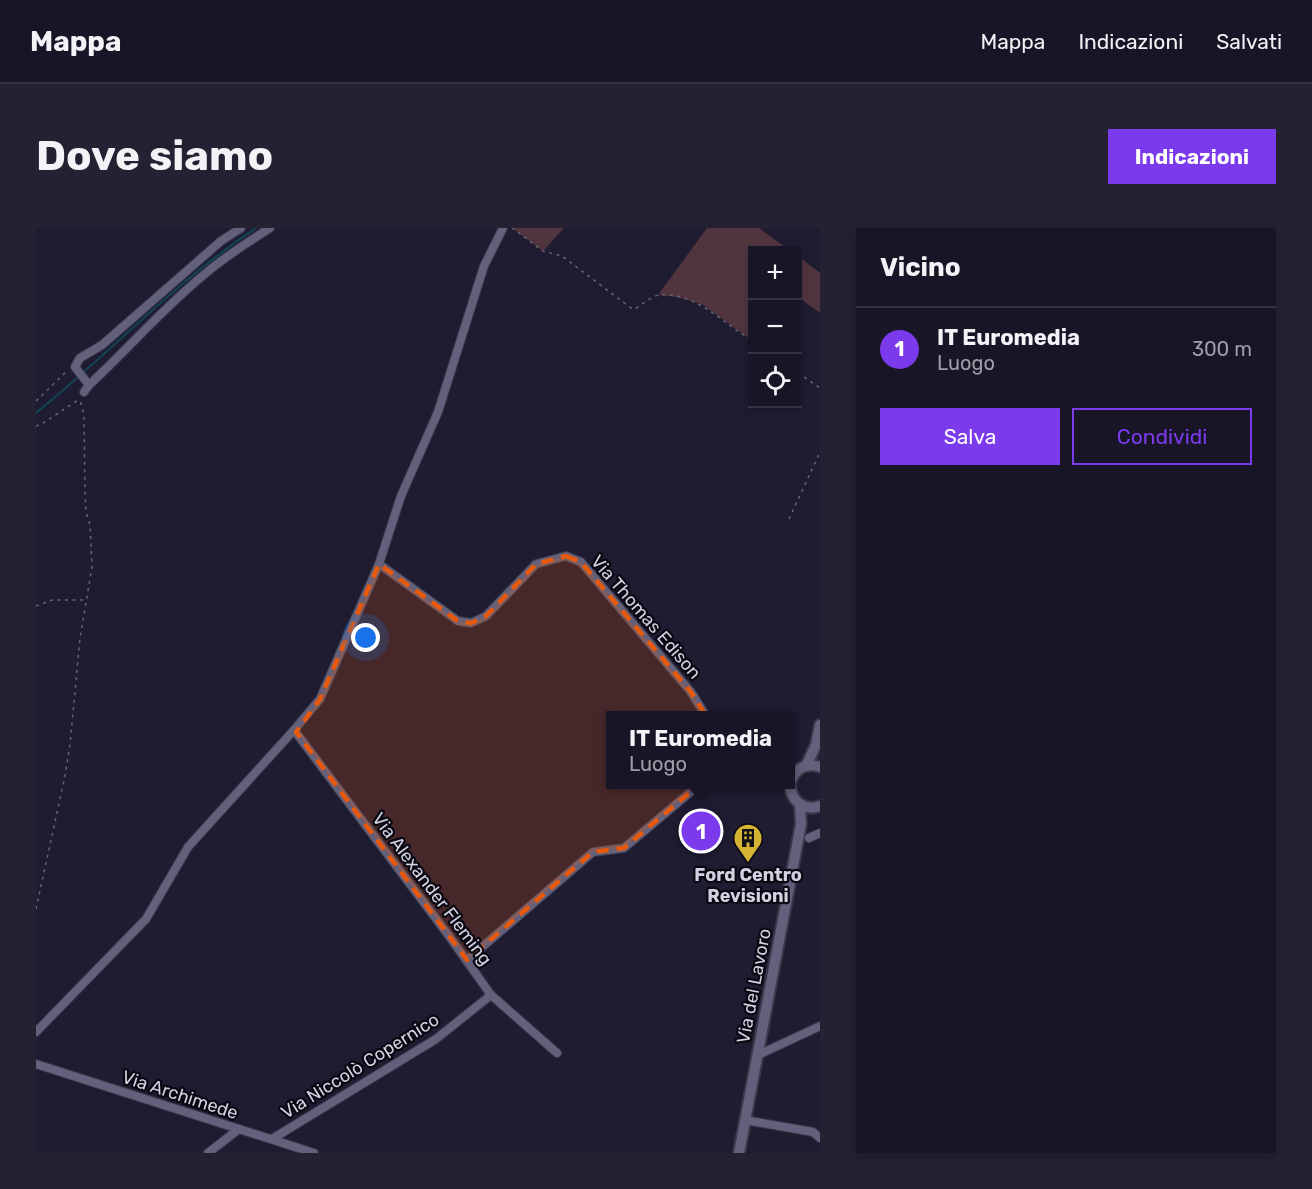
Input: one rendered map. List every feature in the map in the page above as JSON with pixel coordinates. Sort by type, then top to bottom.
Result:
[{"type":"main road","points":[[806,766],[816,745],[820,725]]},
{"type":"main road","points":[[816,745],[820,760]]},
{"type":"main road","points":[[795,775],[799,769],[806,766],[820,767]]},
{"type":"main road","points":[[792,789],[794,799],[800,805],[816,807]]},
{"type":"main road","points":[[800,805],[801,824]]},
{"type":"main road","points":[[801,824],[816,807]]},
{"type":"main road","name":"Via del Lavoro","points":[[739,1153],[801,824]]},
{"type":"street","points":[[241,228],[221,241],[102,345],[76,362],[77,369],[87,386],[206,272],[270,228]]},
{"type":"street","points":[[36,1032],[146,919],[188,847],[320,699],[379,564],[401,496],[438,412],[484,266],[503,228]]},
{"type":"street","name":"Via Thomas Edison","points":[[379,564],[458,621],[471,623],[486,616],[536,564],[566,556],[581,562],[691,692],[703,711]]},
{"type":"street","name":"Via Alexander Fleming","points":[[294,730],[491,995],[557,1053]]},
{"type":"street","points":[[467,960],[593,852],[624,848],[694,789]]},
{"type":"street","points":[[809,838],[820,833]]},
{"type":"street","name":"Via Niccolò Copernico","points":[[272,1139],[436,1039],[491,995]]},
{"type":"street","points":[[758,1055],[820,1026]]},
{"type":"street","name":"Via Archimede","points":[[36,1064],[314,1153]]},
{"type":"street","points":[[745,1120],[813,1132],[820,1138]]},
{"type":"street","points":[[208,1153],[238,1130]]},
{"type":"path","points":[[512,228],[543,251],[562,256],[631,308],[634,309],[657,295],[678,297],[703,305],[748,336]]},
{"type":"path","points":[[36,401],[66,371],[77,369]]},
{"type":"path","points":[[802,376],[820,388]]},
{"type":"path","points":[[36,426],[80,399],[84,415],[85,494],[92,545],[92,567],[80,638],[69,755],[36,909]]},
{"type":"path","points":[[789,519],[820,452]]},
{"type":"path","points":[[36,606],[52,600],[86,600]]},
{"type":"highlighted area","points":[[566,556],[581,562],[691,692],[732,757],[624,848],[593,852],[467,960],[296,732],[320,699],[379,564],[458,621],[471,623],[486,616],[536,564]]},
{"type":"shaded area","points":[[512,228],[564,228],[543,251]]},
{"type":"shaded area","points":[[707,228],[759,228],[784,246],[748,246],[748,338],[703,305],[678,297],[658,295]]},
{"type":"shaded area","points":[[802,259],[820,273],[820,313],[802,300]]},
{"type":"waterway","points":[[36,413],[198,271],[256,228]]},
{"type":"place","name":"IT Euromedia","points":[[701,831]]},
{"type":"place","name":"Ford Centro Revisioni","points":[[748,864]]}]
